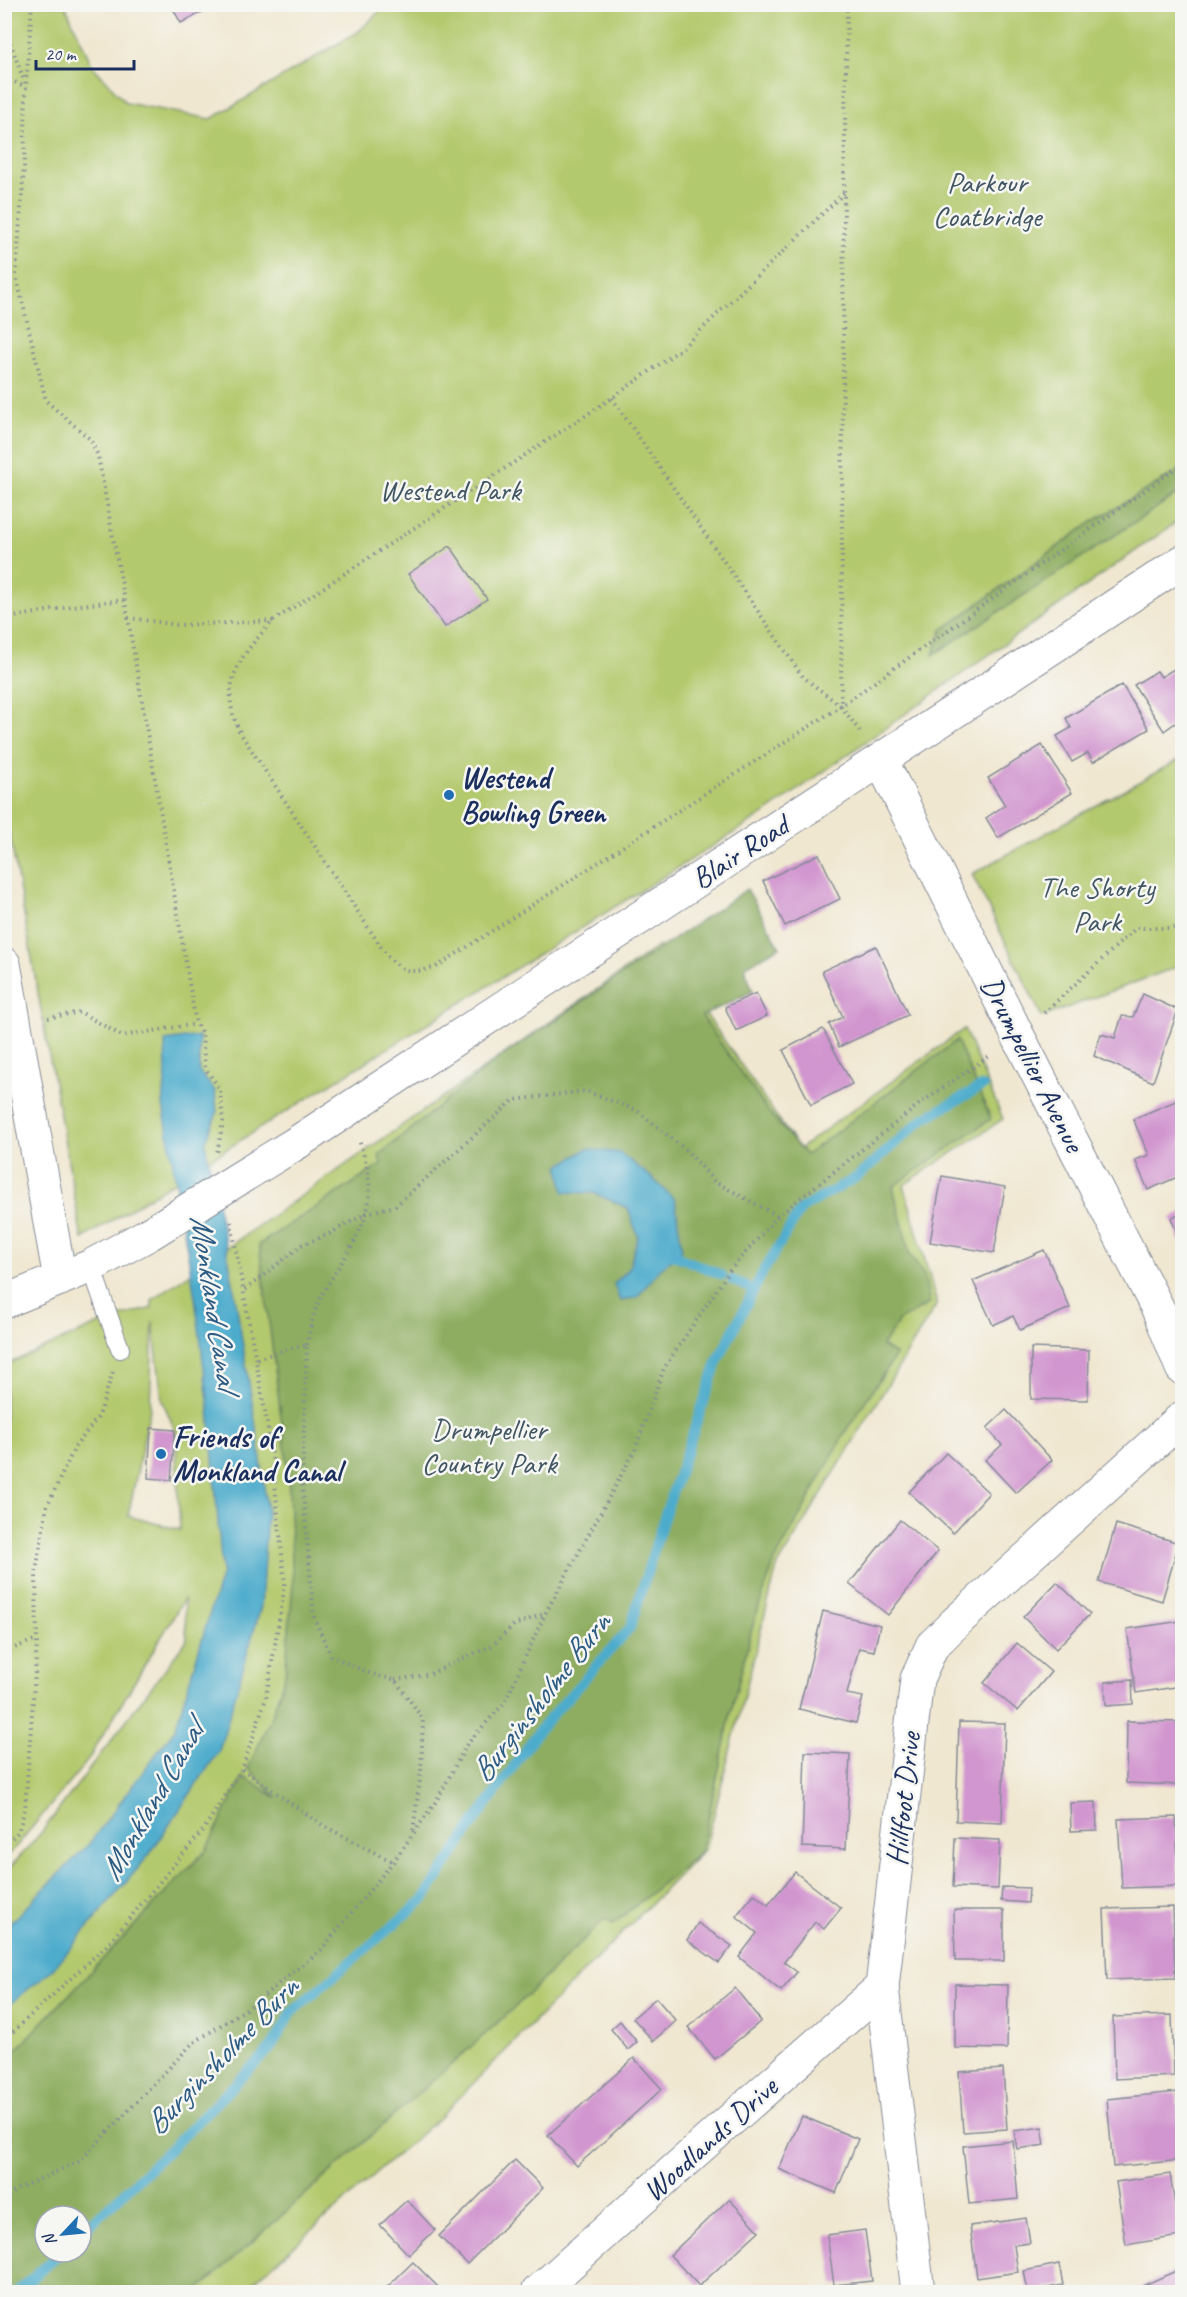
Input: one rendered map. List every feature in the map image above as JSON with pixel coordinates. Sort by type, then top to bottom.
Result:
[{"type":"street","name":"Blair Road","points":[[91,1266],[149,1234],[298,1142],[1182,562]]},
{"type":"street","name":"Drumpellier Avenue","points":[[882,760],[1018,1036],[1180,1355]]},
{"type":"street","points":[[4,964],[60,1279]]},
{"type":"street","points":[[4,1302],[91,1266]]},
{"type":"street","name":"Hillfoot Drive","points":[[918,2292],[882,1987],[917,1679],[932,1646],[1182,1418]]},
{"type":"street","name":"Woodlands Drive","points":[[538,2292],[882,1987]]},
{"type":"lane","points":[[91,1266],[120,1349]]},
{"type":"path","points":[[32,4],[16,275],[46,401],[90,439],[98,456],[128,618],[196,1024],[202,1033],[205,1068],[220,1089],[224,1121],[217,1150],[219,1162]]},
{"type":"path","points":[[841,706],[844,193],[848,4]]},
{"type":"path","points":[[4,26],[26,87]]},
{"type":"path","points":[[4,77],[26,87]]},
{"type":"path","points":[[844,193],[681,349],[612,398],[274,621],[253,641],[240,661],[229,700],[233,718],[385,953],[398,967],[415,972],[436,967],[841,706],[1182,464]]},
{"type":"path","points":[[612,398],[803,677],[841,706],[882,760]]},
{"type":"path","points":[[4,619],[73,606],[124,600]]},
{"type":"path","points":[[128,618],[179,625],[274,621]]},
{"type":"path","points":[[4,2201],[17,2189],[80,2161],[193,2043],[248,2008],[321,1950],[393,1863],[437,1800],[467,1744],[506,1702],[545,1614],[636,1450],[664,1368],[730,1270],[778,1215],[922,1102],[1018,1036],[1136,928],[1182,928]]},
{"type":"path","points":[[15,1025],[81,1012],[122,1036],[196,1024]]},
{"type":"path","points":[[245,1290],[302,1245],[330,1234],[367,1213],[395,1206],[514,1100],[586,1091],[636,1110],[684,1149],[715,1182],[778,1215]]},
{"type":"path","points":[[350,1106],[370,1180],[367,1213],[321,1297],[312,1320],[307,1345],[302,1482],[314,1617],[331,1656],[369,1673],[395,1680],[430,1674],[493,1645],[514,1625],[545,1614]]},
{"type":"path","points":[[4,2040],[108,1944],[204,1829],[242,1769],[266,1698],[285,1585],[271,1445],[231,1220]]},
{"type":"path","points":[[257,1359],[307,1345]]},
{"type":"path","points":[[4,1847],[18,1832],[26,1809],[37,1639],[36,1572],[47,1506],[75,1447],[99,1416],[120,1349]]},
{"type":"path","points":[[4,1652],[37,1639]]},
{"type":"path","points":[[395,1680],[423,1719],[421,1772],[413,1833]]},
{"type":"path","points":[[242,1769],[322,1825],[393,1863]]},
{"type":"green space","name":"Westend Park","points":[[4,5],[65,5],[92,65],[126,103],[211,119],[358,32],[386,5],[1182,5],[1182,518],[761,816],[82,1239],[5,808]]},
{"type":"green space","points":[[1182,469],[1182,491],[933,655],[942,630],[1092,522]]},
{"type":"green space","name":"The Shorty Park","points":[[1182,758],[1182,973],[1179,966],[1042,1017],[972,874]]},
{"type":"green space","name":"Drumpellier Country Park","points":[[747,889],[780,947],[744,967],[753,991],[702,1016],[767,1110],[806,1155],[957,1040],[991,1119],[893,1187],[910,1255],[924,1275],[930,1303],[899,1321],[882,1346],[896,1355],[847,1429],[774,1563],[753,1624],[701,1852],[613,1924],[605,1919],[511,2011],[196,2292],[5,2292],[4,2063],[206,1850],[243,1776],[277,1798],[248,1768],[270,1720],[285,1676],[293,1583],[288,1471],[259,1244],[381,1165],[379,1155],[488,1066]]},
{"type":"green space","name":"Drumpellier Country Park","points":[[659,946],[799,1149],[964,1029],[1003,1119],[904,1185],[937,1304],[777,1567],[705,1849],[441,2116],[242,2292],[5,2292],[5,1873],[41,1833],[187,1640],[184,1599],[88,1760],[5,1860],[5,1365],[111,1319],[152,1308],[152,1300]],"holes":[[[153,1322],[162,1400],[175,1430],[180,1530],[128,1516],[150,1409]]]},
{"type":"water","name":"Monkland Canal","points":[[199,1036],[199,1071],[215,1091],[217,1113],[205,1143],[231,1271],[267,1510],[261,1606],[219,1751],[149,1855],[53,1969],[5,2008],[5,1928],[89,1844],[175,1729],[222,1573],[209,1408],[195,1297],[163,1104],[166,1073],[165,1041]]},
{"type":"water","points":[[587,1149],[620,1153],[675,1200],[682,1251],[662,1267],[637,1297],[620,1301],[614,1284],[629,1269],[638,1236],[628,1208],[594,1193],[564,1192],[559,1166]]},
{"type":"building","points":[[171,5],[215,5],[181,23]]},
{"type":"building","points":[[450,546],[487,599],[445,627],[408,574]]},
{"type":"building","points":[[1182,664],[1182,718],[1164,731],[1134,685],[1157,671],[1161,677]]},
{"type":"building","points":[[1122,685],[1149,729],[1093,762],[1088,753],[1072,762],[1057,736],[1071,728],[1066,718]]},
{"type":"building","points":[[1042,745],[1072,793],[998,838],[986,818],[1005,805],[988,778]]},
{"type":"building","points":[[819,854],[840,899],[785,926],[763,881]]},
{"type":"building","points":[[876,946],[908,1015],[839,1047],[829,1024],[843,1017],[822,971]]},
{"type":"building","points":[[756,993],[767,1016],[736,1031],[725,1007]]},
{"type":"building","points":[[1143,994],[1178,1010],[1153,1082],[1094,1056],[1101,1034],[1115,1038],[1122,1016],[1133,1017]]},
{"type":"building","points":[[823,1029],[852,1084],[811,1105],[783,1050]]},
{"type":"building","points":[[1178,1100],[1182,1110],[1182,1175],[1148,1190],[1135,1160],[1149,1155],[1133,1119]]},
{"type":"building","points":[[942,1176],[1005,1187],[994,1253],[930,1242]]},
{"type":"building","points":[[1182,1212],[1182,1245],[1171,1218]]},
{"type":"building","points":[[1044,1250],[1070,1308],[1020,1330],[1013,1316],[993,1325],[973,1281]]},
{"type":"building","points":[[1031,1348],[1089,1350],[1088,1400],[1031,1399]]},
{"type":"building","points":[[1006,1410],[1052,1460],[1016,1493],[985,1460],[1002,1445],[987,1428]]},
{"type":"building","name":"Friends of Monkland Canal","points":[[151,1428],[175,1430],[171,1480],[148,1478]]},
{"type":"building","points":[[946,1453],[989,1493],[953,1533],[909,1492]]},
{"type":"building","points":[[900,1520],[938,1551],[888,1615],[849,1584]]},
{"type":"building","points":[[1116,1524],[1179,1543],[1162,1601],[1099,1582]]},
{"type":"building","points":[[1057,1582],[1090,1614],[1056,1649],[1023,1617]]},
{"type":"building","points":[[823,1611],[880,1625],[874,1651],[859,1648],[847,1694],[863,1697],[856,1723],[799,1709]]},
{"type":"building","points":[[1181,1621],[1182,1686],[1136,1693],[1127,1629]]},
{"type":"building","points":[[1017,1643],[1051,1672],[1018,1711],[984,1683]]},
{"type":"building","points":[[1132,1680],[1133,1704],[1106,1706],[1105,1682]]},
{"type":"building","points":[[1127,1721],[1182,1722],[1182,1785],[1126,1783]]},
{"type":"building","points":[[959,1722],[1005,1723],[1002,1823],[956,1821]]},
{"type":"building","points":[[805,1752],[850,1754],[846,1849],[802,1847]]},
{"type":"building","points":[[1096,1802],[1097,1830],[1071,1831],[1070,1803]]},
{"type":"building","points":[[1176,1817],[1179,1886],[1122,1888],[1118,1819]]},
{"type":"building","points":[[955,1838],[1000,1840],[998,1889],[953,1887]]},
{"type":"building","points":[[795,1872],[841,1908],[824,1929],[815,1922],[784,1962],[797,1972],[781,1991],[739,1957],[757,1933],[736,1916],[754,1894],[768,1905]]},
{"type":"building","points":[[1002,1887],[1029,1888],[1028,1903],[1001,1901]]},
{"type":"building","points":[[1173,1907],[1175,1978],[1107,1980],[1104,1909]]},
{"type":"building","points":[[954,1910],[1004,1910],[1004,1961],[955,1961]]},
{"type":"building","points":[[698,1923],[732,1946],[719,1963],[687,1940]]},
{"type":"building","points":[[955,1984],[1008,1985],[1007,2049],[955,2048]]},
{"type":"building","points":[[735,1988],[761,2021],[715,2059],[688,2027]]},
{"type":"building","points":[[656,1998],[676,2021],[653,2041],[633,2018]]},
{"type":"building","points":[[1172,2015],[1174,2076],[1115,2079],[1113,2017]]},
{"type":"building","points":[[620,2021],[637,2042],[628,2050],[611,2029]]},
{"type":"building","points":[[634,2058],[662,2089],[577,2166],[548,2135]]},
{"type":"building","points":[[1003,2069],[1007,2129],[963,2132],[959,2072]]},
{"type":"building","points":[[1177,2092],[1182,2160],[1113,2167],[1107,2099]]},
{"type":"building","points":[[802,2116],[858,2139],[836,2193],[779,2169]]},
{"type":"building","points":[[1042,2127],[1045,2145],[1017,2149],[1014,2131]]},
{"type":"building","points":[[1013,2141],[1018,2199],[969,2204],[963,2146]]},
{"type":"building","points":[[515,2160],[543,2188],[467,2264],[439,2236]]},
{"type":"building","points":[[1170,2174],[1180,2236],[1126,2245],[1116,2182]]},
{"type":"building","points":[[729,2199],[759,2231],[699,2286],[670,2255]]},
{"type":"building","points":[[407,2200],[435,2230],[409,2255],[380,2225]]},
{"type":"building","points":[[1026,2218],[1030,2243],[1014,2245],[1018,2272],[977,2278],[970,2226]]},
{"type":"building","points":[[865,2230],[872,2281],[834,2285],[827,2235]]},
{"type":"building","points":[[413,2262],[440,2289],[436,2292],[382,2292]]},
{"type":"building","points":[[1059,2264],[1063,2285],[1028,2292],[1024,2271]]},
{"type":"building","points":[[1178,2270],[1182,2279],[1182,2292],[1145,2292],[1142,2286]]},
{"type":"waterway","name":"Burginsholme Burn","points":[[93,2222],[271,2048],[292,2012],[424,1899],[539,1730],[630,1628],[665,1514],[718,1360],[763,1272],[801,1209],[857,1177],[923,1119],[983,1086]]},
{"type":"waterway","points":[[676,1256],[722,1275]]},
{"type":"waterway","points":[[732,1280],[754,1290]]},
{"type":"waterway","name":"Burginsholme Burn","points":[[17,2292],[48,2264]]},
{"type":"place","name":"Westend Bowling Green","points":[[449,795]]},
{"type":"place","name":"Friends of Monkland Canal","points":[[161,1454]]},
{"type":"park label","name":"Parkour Coatbridge","points":[[987,199]]}]
